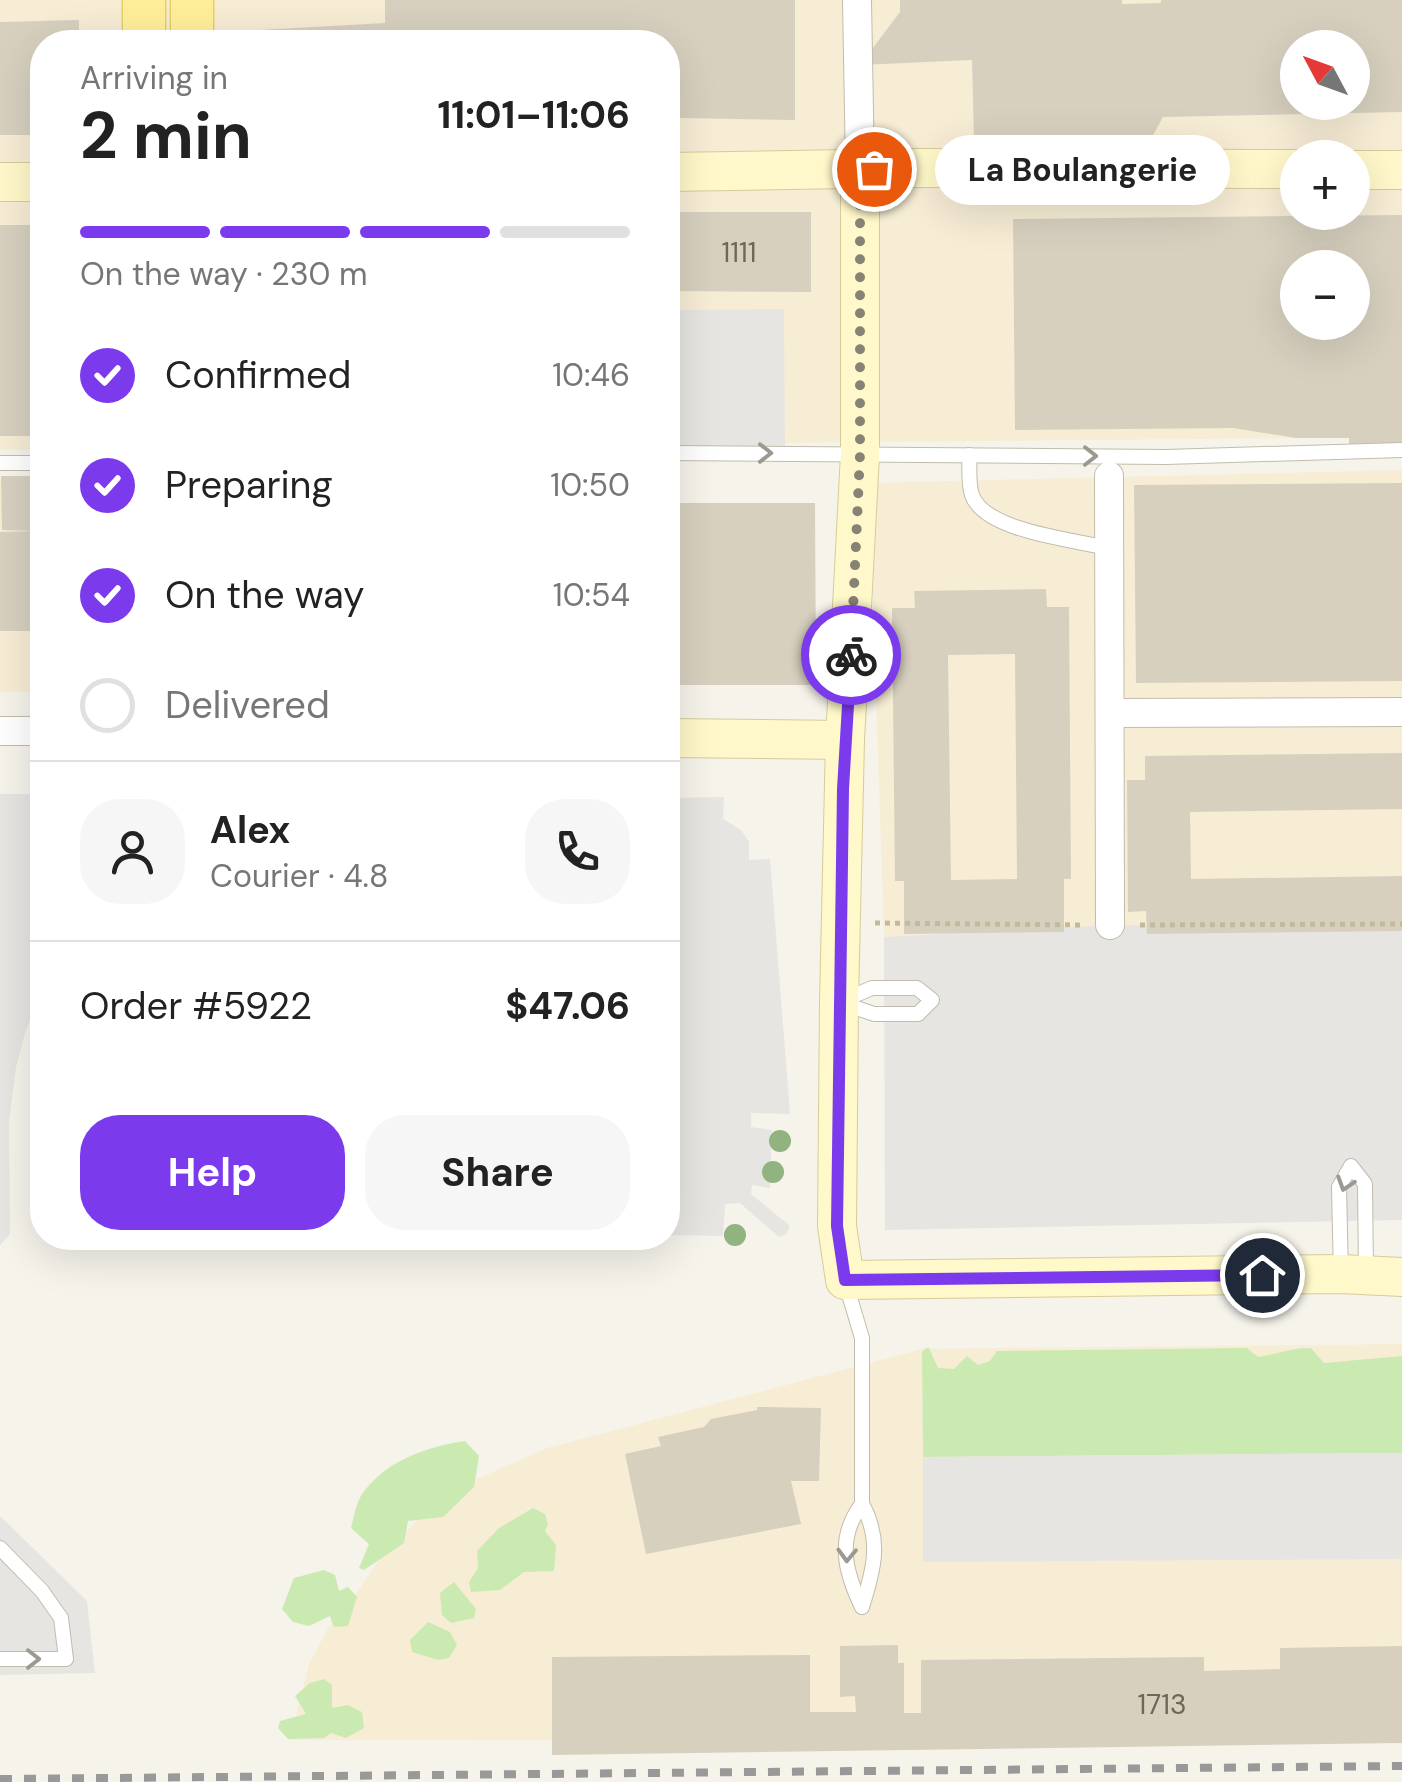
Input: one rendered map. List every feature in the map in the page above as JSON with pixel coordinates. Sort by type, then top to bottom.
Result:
[{"type":"main road","points":[[144,0],[144,30]]},
{"type":"main road","points":[[192,0],[192,30]]},
{"type":"street","points":[[857,0],[860,454],[844,740],[837,1226],[845,1280],[1370,1275]]},
{"type":"street","points":[[680,172],[1280,169]]},
{"type":"street","points":[[1370,170],[1402,170]]},
{"type":"street","points":[[0,182],[30,182]]},
{"type":"street","points":[[1109,476],[1110,925]]},
{"type":"street","points":[[1111,713],[1402,712]]},
{"type":"street","points":[[0,730],[30,731]]},
{"type":"street","points":[[680,738],[844,740]]},
{"type":"lane","points":[[680,453],[1166,456],[1402,450]]},
{"type":"lane","points":[[969,456],[971,494],[980,510],[996,522],[1108,548]]},
{"type":"lane","points":[[0,463],[30,463]]},
{"type":"lane","points":[[872,988],[918,988],[932,1000],[918,1014],[874,1014],[840,1002],[872,988]]},
{"type":"lane","points":[[1351,1166],[1365,1184],[1370,1275],[1339,1187],[1351,1166]]},
{"type":"lane","points":[[845,1280],[862,1338],[862,1504],[874,1524],[874,1568],[862,1608],[846,1574],[848,1522],[862,1504]]},
{"type":"lane","points":[[0,1548],[42,1591],[61,1618],[66,1659],[0,1660]]},
{"type":"shaded area","points":[[0,0],[1402,0],[1402,437],[680,444],[680,30],[30,30],[30,450],[0,450]]},
{"type":"shaded area","points":[[784,309],[785,450],[680,451],[680,310]]},
{"type":"shaded area","points":[[1402,470],[1402,925],[1110,925],[884,937],[869,483]]},
{"type":"shaded area","points":[[0,480],[30,480],[30,692],[0,692]]},
{"type":"shaded area","points":[[0,794],[30,794],[30,1020],[16,1067],[9,1121],[10,1234],[0,1245]]},
{"type":"shaded area","points":[[724,797],[723,819],[741,830],[749,842],[749,860],[770,859],[790,1114],[751,1113],[751,1127],[772,1130],[770,1188],[752,1185],[751,1194],[790,1226],[779,1237],[740,1203],[725,1204],[723,1236],[680,1235],[680,798]]},
{"type":"shaded area","points":[[1110,925],[1402,925],[1402,1220],[885,1230],[884,937]]},
{"type":"shaded area","points":[[1402,1344],[1402,1741],[290,1740],[309,1664],[332,1621],[345,1610],[379,1560],[421,1517],[470,1482],[547,1448],[922,1349]]},
{"type":"shaded area","points":[[1402,1453],[1402,1559],[923,1562],[923,1457]]},
{"type":"shaded area","points":[[0,1516],[87,1601],[95,1673],[0,1675]]},
{"type":"green space","points":[[926,1348],[938,1368],[954,1369],[967,1356],[978,1365],[990,1361],[997,1351],[1247,1348],[1258,1357],[1311,1348],[1324,1363],[1402,1356],[1402,1453],[923,1457],[922,1352]]},
{"type":"green space","points":[[465,1441],[479,1456],[474,1487],[443,1517],[408,1521],[404,1543],[364,1570],[359,1568],[369,1544],[351,1528],[365,1490],[386,1470],[410,1456]]},
{"type":"green space","points":[[533,1508],[545,1514],[545,1531],[556,1545],[554,1571],[524,1572],[500,1590],[471,1592],[469,1582],[478,1568],[477,1551],[499,1528]]},
{"type":"green space","points":[[324,1570],[335,1575],[339,1591],[348,1587],[357,1597],[348,1626],[334,1627],[330,1616],[309,1626],[293,1622],[282,1609],[294,1578]]},
{"type":"green space","points":[[454,1582],[476,1609],[474,1618],[451,1623],[442,1615],[440,1593]]},
{"type":"green space","points":[[428,1622],[450,1632],[457,1645],[449,1658],[438,1660],[412,1652],[410,1640]]},
{"type":"green space","points":[[324,1679],[332,1685],[332,1708],[348,1705],[362,1712],[364,1728],[346,1738],[331,1733],[324,1738],[288,1739],[278,1728],[280,1721],[306,1714],[295,1696],[310,1683]]},
{"type":"building","points":[[385,0],[795,0],[795,120],[680,118],[680,30],[257,30],[385,23]]},
{"type":"building","points":[[900,0],[1122,0],[1122,4],[1161,0],[1402,0],[1402,112],[1370,113],[1370,30],[1280,30],[1280,115],[1163,117],[1152,137],[1004,137],[975,179],[972,60],[860,65],[900,12]]},
{"type":"building","points":[[79,20],[79,30],[30,30],[30,135],[0,135],[0,22]]},
{"type":"building","points":[[680,212],[811,212],[811,292],[680,291]]},
{"type":"building","points":[[1370,215],[1402,215],[1402,444],[1349,445],[1349,438],[1296,438],[1233,428],[1015,430],[1013,219],[1280,216],[1280,230],[1370,230]]},
{"type":"building","points":[[0,225],[30,225],[30,436],[0,436]]},
{"type":"building","points":[[1,476],[30,476],[30,531],[2,530]]},
{"type":"building","points":[[1402,483],[1402,681],[1136,683],[1134,485]]},
{"type":"building","points":[[680,503],[815,503],[816,685],[680,685]]},
{"type":"building","points":[[30,531],[30,631],[0,631],[0,532]]},
{"type":"building","points":[[1046,589],[1047,607],[1069,607],[1071,879],[1064,879],[1064,932],[904,934],[904,881],[895,881],[892,608],[915,608],[914,591]],"holes":[[[1015,654],[1017,879],[951,880],[948,655]]]},
{"type":"building","points":[[1402,753],[1402,809],[1190,812],[1191,879],[1402,876],[1402,931],[1147,934],[1146,911],[1128,912],[1127,780],[1145,780],[1145,756]]},
{"type":"building","points":[[757,1407],[821,1408],[819,1481],[791,1481],[801,1524],[646,1554],[625,1454],[661,1446],[658,1437],[704,1427],[711,1419]]},
{"type":"building","points":[[898,1645],[898,1663],[904,1663],[904,1713],[921,1713],[921,1660],[1204,1657],[1204,1671],[1280,1669],[1280,1648],[1402,1646],[1402,1743],[552,1755],[552,1657],[810,1655],[810,1712],[856,1712],[855,1696],[840,1697],[840,1646]]},
{"type":"railway","points":[[0,1779],[1402,1766]]},
{"type":"way so far","points":[[851,655],[860,454],[860,169],[874,169]]},
{"type":"place","name":"La Boulangerie","points":[[874,169]]},
{"type":"route","points":[[851,655],[844,740],[837,1226],[845,1280],[1262,1275]]}]
